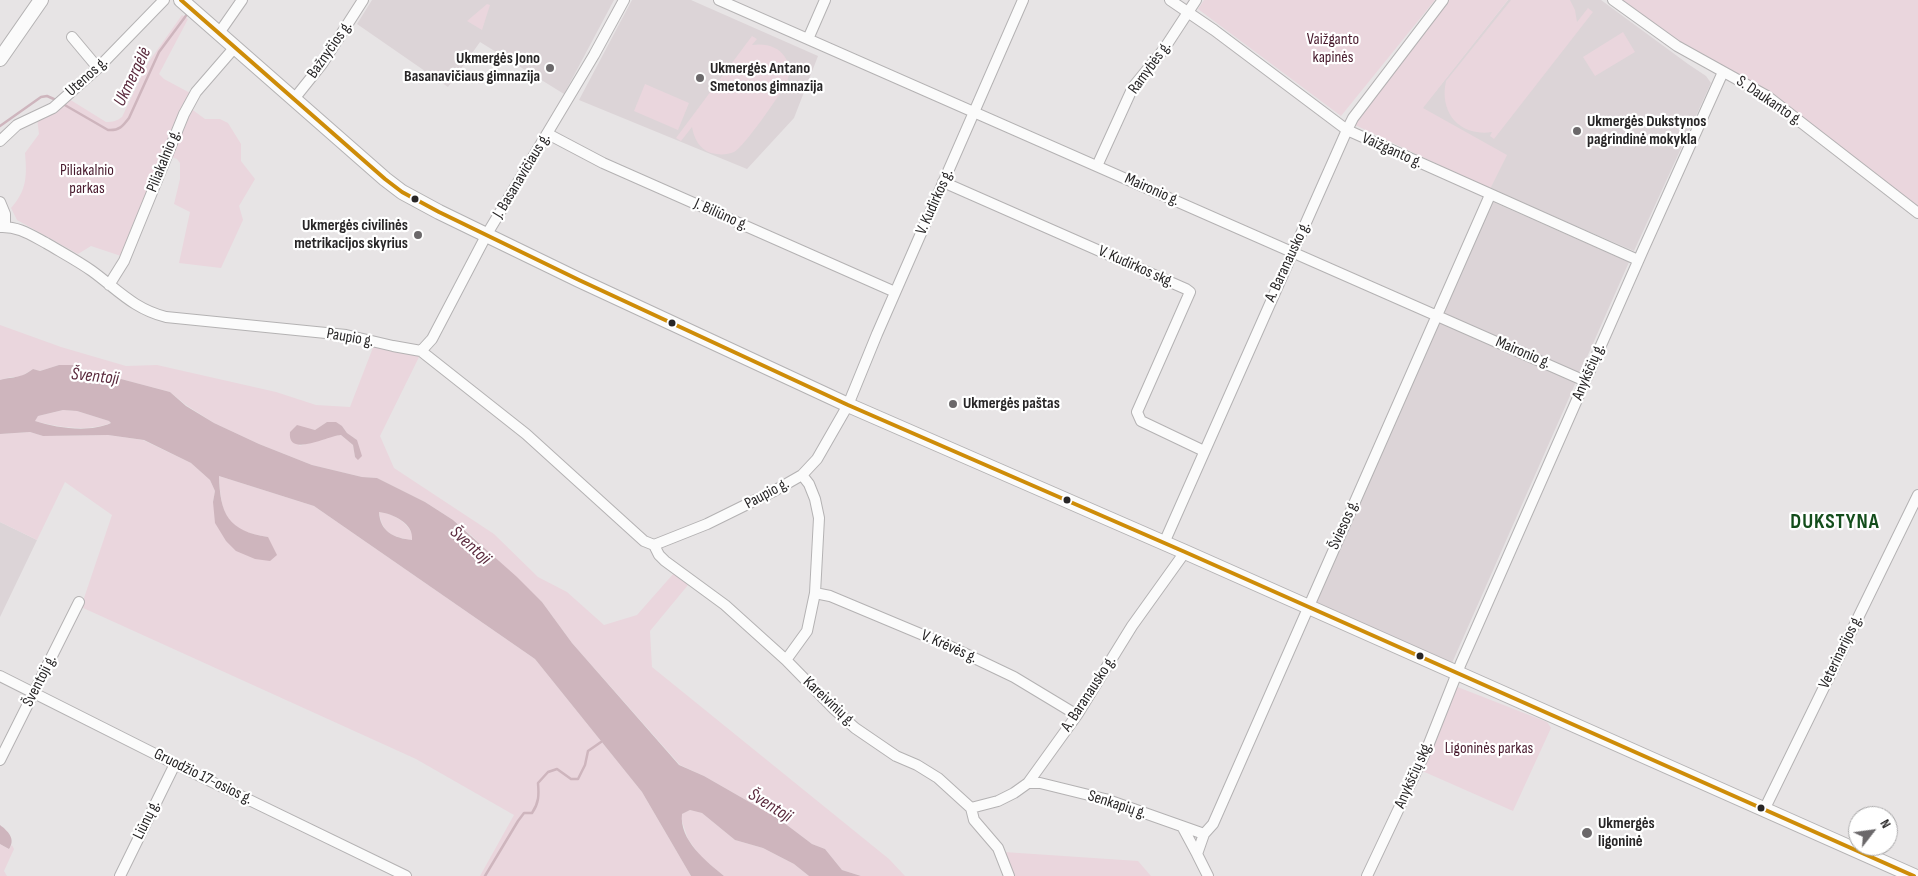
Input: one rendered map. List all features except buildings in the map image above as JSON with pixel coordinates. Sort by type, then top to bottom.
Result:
[{"type":"main road","points":[[0,59],[41,0]]},
{"type":"main road","points":[[189,6],[402,192],[439,212],[579,280],[848,405],[1185,552],[1914,876]]},
{"type":"street","name":"Utenos g.","points":[[0,142],[17,125],[54,106],[98,68],[164,0]]},
{"type":"street","points":[[219,33],[242,0]]},
{"type":"street","name":"Bažnyčios g.","points":[[294,99],[322,64],[363,0]]},
{"type":"street","name":"J. Basanavičiaus g.","points":[[421,351],[432,339],[486,234],[548,134],[624,0]]},
{"type":"street","name":"Maironio g.","points":[[719,0],[1585,381]]},
{"type":"street","points":[[808,39],[825,0]]},
{"type":"street","name":"V. Kudirkos g.","points":[[848,405],[895,292],[1023,0]]},
{"type":"street","name":"Vaižganto g.","points":[[1170,0],[1347,130],[1638,260]]},
{"type":"street","name":"Ramybės g.","points":[[1097,166],[1132,87],[1164,49],[1196,0]]},
{"type":"street","name":"A. Baranausko g.","points":[[1164,543],[1353,118],[1443,0]]},
{"type":"street","name":"S. Daukanto g.","points":[[1612,0],[1677,46],[1767,96],[1918,213]]},
{"type":"street","points":[[72,37],[98,68]]},
{"type":"street","name":"Piliakalnio g.","points":[[109,285],[124,261],[184,114],[196,92],[235,47]]},
{"type":"street","name":"Anykščių g.","points":[[1457,673],[1638,260],[1724,72]]},
{"type":"street","name":"J. Biliūno g.","points":[[548,134],[603,164],[895,292]]},
{"type":"street","name":"V. Kudirkos skg.","points":[[943,182],[1178,285],[1190,292],[1137,412],[1142,421],[1204,451]]},
{"type":"street","name":"Šviesos g.","points":[[1197,854],[1204,834],[1213,824],[1490,195]]},
{"type":"street","points":[[0,202],[5,214],[3,227]]},
{"type":"street","name":"Paupio g.","points":[[3,227],[15,228],[30,234],[81,264],[143,310],[166,317],[346,335],[421,351],[526,434],[644,541],[654,545],[659,555],[665,561],[725,606],[786,660]]},
{"type":"street","name":"Paupio g.","points":[[654,545],[736,510],[802,475],[817,459],[848,405]]},
{"type":"street","points":[[786,660],[807,631],[815,593],[819,518],[815,499],[809,484],[802,475]]},
{"type":"street","name":"Veterinarijos g.","points":[[1764,810],[1918,494]]},
{"type":"street","name":"A. Baranausko g.","points":[[971,808],[998,801],[1028,783],[1077,715],[1132,626],[1185,552]]},
{"type":"street","name":"V. Krėvės g.","points":[[815,593],[830,596],[947,645],[1014,677],[1077,715]]},
{"type":"street","name":"Šventoji g.","points":[[0,760],[79,602]]},
{"type":"street","name":"Kareivinių g.","points":[[786,660],[855,728],[896,756],[917,765],[938,778],[971,808],[974,820],[998,848],[1009,876]]},
{"type":"street","name":"Anykščių skg.","points":[[1367,876],[1426,751],[1457,673]]},
{"type":"street","name":"Gruodžio 17-osios g.","points":[[0,676],[175,764],[406,876]]},
{"type":"street","name":"Liūnų g.","points":[[120,876],[175,764]]},
{"type":"street","name":"Senkapių g.","points":[[1028,783],[1040,783],[1105,799],[1204,834]]},
{"type":"street","points":[[1184,828],[1208,876]]},
{"type":"shaded area","points":[[372,0],[614,0],[564,94],[480,42],[448,87],[357,24]]},
{"type":"shaded area","name":"Ukmergės Antano Smetonos gimnazija","points":[[632,0],[691,0],[818,56],[794,118],[747,169],[579,100]]},
{"type":"shaded area","name":"Ukmergės Dukstynos pagrindinė mokykla","points":[[1508,0],[1601,0],[1706,76],[1711,83],[1634,251],[1490,189],[1422,108]]},
{"type":"shaded area","points":[[1493,202],[1629,262],[1452,663],[1313,603],[1439,316]]},
{"type":"shaded area","points":[[0,522],[37,540],[0,617]]},
{"type":"green space","name":"Vaižganto kapinės","points":[[1204,0],[1435,0],[1341,116],[1198,9]]},
{"type":"green space","points":[[1448,0],[1508,0],[1423,108],[1507,155],[1490,189],[1355,125],[1360,115]]},
{"type":"green space","points":[[1511,0],[1570,0],[1575,10],[1577,22],[1588,8],[1593,12],[1494,139],[1490,136],[1492,132],[1480,133],[1470,130],[1454,120],[1446,103],[1446,81]]},
{"type":"green space","points":[[1613,0],[1918,0],[1918,212],[1740,80]]},
{"type":"green space","points":[[487,4],[490,5],[482,30],[467,21]]},
{"type":"green space","name":"Piliakalnio parkas","points":[[182,15],[188,19],[159,74],[164,79],[192,94],[186,105],[205,119],[220,119],[228,123],[241,144],[241,161],[255,179],[239,206],[243,220],[221,268],[179,263],[190,212],[174,204],[180,179],[180,163],[177,159],[164,154],[121,256],[91,246],[78,254],[17,220],[11,208],[20,195],[25,182],[25,153],[39,134],[37,118],[69,99],[106,122],[115,121],[122,117],[148,63]]},
{"type":"green space","points":[[1623,32],[1635,52],[1595,76],[1583,57]]},
{"type":"green space","points":[[752,36],[757,39],[752,45],[770,46],[777,49],[787,60],[789,68],[786,85],[761,121],[746,141],[729,154],[714,154],[703,149],[694,135],[692,127],[681,141],[676,138]]},
{"type":"green space","points":[[645,84],[689,103],[678,130],[634,111]]},
{"type":"green space","points":[[0,325],[61,347],[126,366],[157,365],[276,392],[316,405],[350,407],[374,345],[420,355],[380,436],[394,468],[494,534],[538,577],[567,592],[604,625],[637,615],[674,573],[688,585],[650,631],[652,667],[889,859],[905,876],[861,876],[842,870],[825,849],[812,844],[779,819],[704,776],[680,765],[572,643],[542,602],[470,534],[453,520],[425,502],[377,478],[362,477],[312,465],[259,444],[214,423],[170,392],[121,379],[83,373],[59,365],[40,371],[33,369],[20,377],[0,380]],"holes":[[[327,422],[342,426],[347,433],[357,440],[355,457],[353,445],[341,435],[299,446],[310,429],[315,430]]]},
{"type":"green space","points":[[63,410],[77,411],[111,423],[82,428],[63,427],[34,421],[38,416]]},
{"type":"green space","points":[[30,432],[43,436],[108,435],[143,440],[191,463],[210,480],[215,491],[213,502],[226,541],[268,537],[243,530],[229,519],[224,511],[219,476],[314,506],[535,659],[642,792],[691,876],[480,876],[514,815],[416,759],[81,607],[112,515],[65,482],[37,540],[0,522],[0,434]]},
{"type":"green space","points":[[379,512],[396,517],[405,523],[414,538],[412,540],[405,539],[389,533],[380,519]]},
{"type":"green space","name":"Ligoninės parkas","points":[[1455,686],[1547,722],[1551,728],[1513,811],[1420,770]]},
{"type":"green space","points":[[690,810],[702,813],[735,840],[763,848],[794,864],[809,876],[724,876],[701,857],[688,839],[682,821],[682,814]]},
{"type":"green space","points":[[0,844],[9,849],[12,845],[14,849],[4,871],[7,876],[0,876]]},
{"type":"green space","points":[[1004,852],[1138,861],[1151,876],[1013,876]]},
{"type":"water","name":"Šventoji","points":[[59,365],[78,365],[83,373],[121,379],[170,392],[186,406],[214,423],[259,444],[312,465],[362,477],[377,478],[425,502],[453,520],[542,602],[572,643],[679,765],[704,776],[779,819],[812,844],[825,849],[842,870],[861,876],[809,876],[794,864],[763,848],[735,840],[702,813],[690,810],[682,814],[682,824],[689,841],[709,864],[724,876],[691,876],[642,792],[535,659],[314,506],[219,476],[221,501],[229,518],[235,525],[244,530],[268,537],[277,555],[270,561],[255,559],[236,551],[226,541],[215,523],[213,502],[215,491],[210,480],[191,463],[144,440],[108,435],[43,436],[30,432],[0,434],[0,380],[21,376],[33,369],[40,371]],"holes":[[[63,410],[77,411],[111,423],[83,429],[53,426],[35,421],[38,416]],[[379,512],[402,520],[410,529],[412,540],[399,538],[389,533],[382,525]]]},
{"type":"water","points":[[327,422],[336,422],[357,440],[362,456],[358,460],[355,457],[353,445],[341,435],[301,445],[295,444],[291,440],[290,432],[297,425],[315,430]]},
{"type":"water","points":[[0,825],[11,839],[12,842],[9,849],[0,844]]},
{"type":"waterway","name":"Ukmergėlė","points":[[63,104],[108,130],[115,130],[120,127],[129,118],[159,52],[188,13]]},
{"type":"waterway","name":"Ukmergėlė","points":[[0,126],[41,97],[47,96],[56,100]]},
{"type":"waterway","points":[[485,876],[518,821],[524,813],[532,813],[536,806],[538,783],[548,772],[557,769],[571,779],[578,779],[585,765],[588,751],[601,742]]},
{"type":"transit line","points":[[181,0],[385,179],[402,192],[439,212],[579,280],[848,405],[1185,552],[1914,876]]},
{"type":"place","name":"Ukmergės Jono Basanavičiaus gimnazija","points":[[550,68]]},
{"type":"place","name":"Ukmergės Antano Smetonos gimnazija","points":[[700,78]]},
{"type":"place","name":"Ukmergės Dukstynos pagrindinė mokykla","points":[[1577,131]]},
{"type":"place","name":"Ukmergės civilinės metrikacijos skyrius","points":[[418,235]]},
{"type":"place","name":"Ukmergės paštas","points":[[953,404]]},
{"type":"place","name":"Ukmergės ligoninė","points":[[1587,833]]},
{"type":"district","name":"DUKSTYNA","points":[[1835,523]]}]
